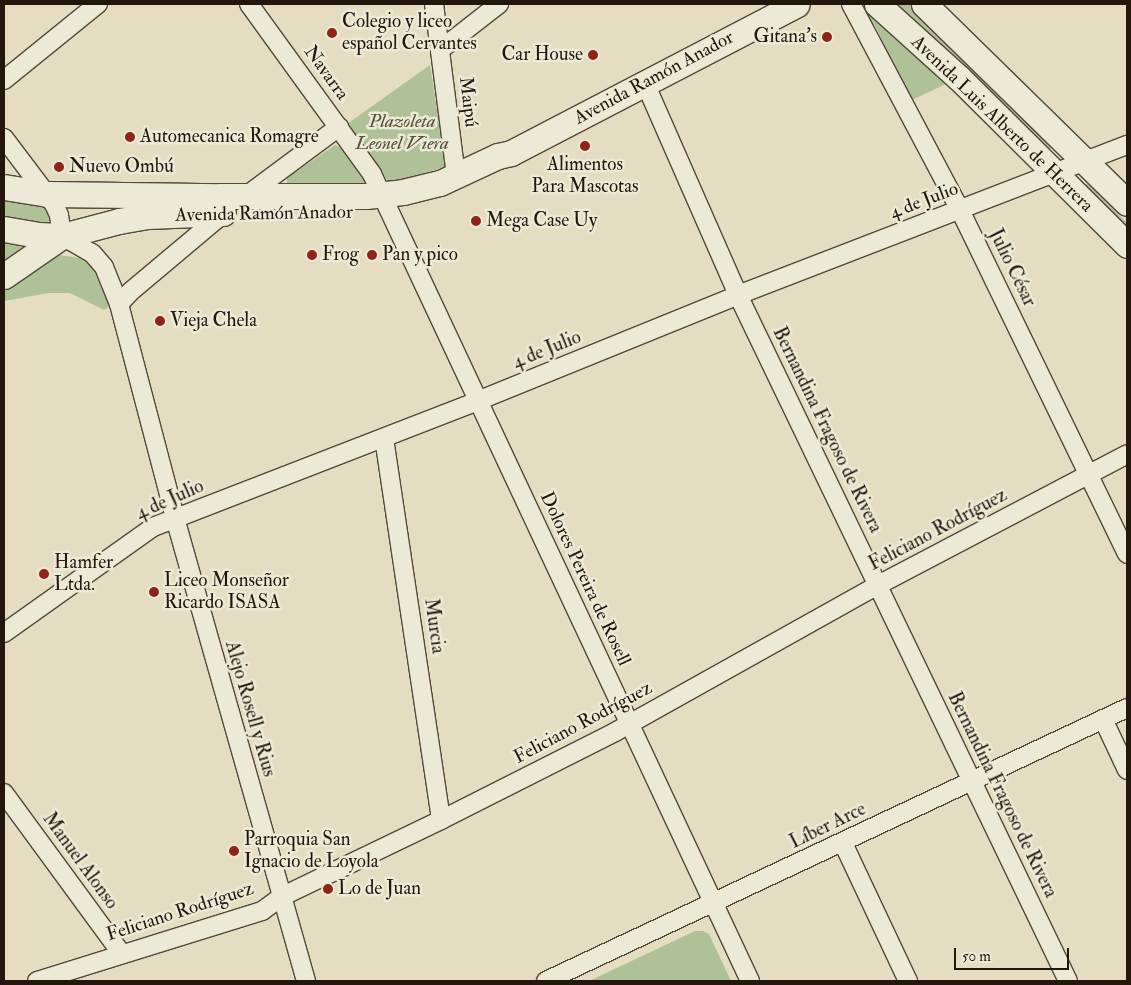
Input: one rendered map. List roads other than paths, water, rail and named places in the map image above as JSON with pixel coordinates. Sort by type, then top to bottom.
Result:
[{"type":"street","points":[[4,80],[98,4]]},
{"type":"street","name":"Navarra","points":[[249,4],[372,174],[386,203]]},
{"type":"street","name":"Maipú","points":[[434,4],[456,176]]},
{"type":"street","points":[[440,50],[499,4]]},
{"type":"street","name":"Avenida Ramón Anador","points":[[4,229],[37,236],[62,236],[118,221],[148,216],[386,203],[440,183],[498,156],[511,153],[797,4]]},
{"type":"street","name":"Julio César","points":[[851,4],[960,210],[1127,554]]},
{"type":"street","name":"Avenida Luis Alberto de Herrera","points":[[877,4],[958,78],[1127,245]]},
{"type":"street","name":"Avenida Luis Alberto de Herrera","points":[[924,4],[1127,203]]},
{"type":"street","name":"Bernandina Fragoso de Rivera","points":[[645,83],[738,295],[1068,981]]},
{"type":"street","points":[[246,196],[339,127]]},
{"type":"street","points":[[4,138],[60,214],[62,236],[4,276]]},
{"type":"street","name":"4 de Julio","points":[[4,633],[152,527],[480,400],[738,295],[1127,145]]},
{"type":"street","name":"Avenida Ramón Anador","points":[[4,187],[47,194],[246,196],[414,206],[444,196],[503,164],[511,153]]},
{"type":"street","name":"Dolores Pereira de Rosell","points":[[386,203],[480,400],[750,981]]},
{"type":"street","points":[[119,304],[130,292],[224,213]]},
{"type":"street","name":"Alejo Rosell y Rius","points":[[62,236],[92,253],[104,267],[119,304],[175,518],[306,981]]},
{"type":"street","name":"Murcia","points":[[384,438],[441,820]]},
{"type":"street","name":"Feliciano Rodríguez","points":[[37,981],[121,953],[262,911],[281,897],[441,820],[629,724],[878,585],[1127,454]]},
{"type":"street","name":"Líber Arce","points":[[546,981],[714,904],[971,780],[1127,708]]},
{"type":"street","points":[[1103,719],[1127,770]]},
{"type":"street","name":"Manuel Alonso","points":[[4,793],[121,953]]},
{"type":"street","points":[[843,843],[908,981]]},
{"type":"place","name":"Colegio y liceo español Cervantes","points":[[332,33]]},
{"type":"place","name":"Gitana's","points":[[827,37]]},
{"type":"place","name":"Car House","points":[[593,55]]},
{"type":"place","name":"Automecanica Romagre","points":[[130,137]]},
{"type":"place","name":"Alimentos Para Mascotas","points":[[585,146]]},
{"type":"place","name":"Nuevo Ombú","points":[[59,167]]},
{"type":"place","name":"Mega Case Uy","points":[[476,221]]},
{"type":"place","name":"Frog","points":[[312,255]]},
{"type":"place","name":"Pan y pico","points":[[372,255]]},
{"type":"place","name":"Vieja Chela","points":[[160,321]]},
{"type":"place","name":"Hamfer Ltda.","points":[[44,574]]},
{"type":"place","name":"Liceo Monseñor Ricardo ISASA","points":[[154,592]]},
{"type":"place","name":"Parroquia San Ignacio de Loyola","points":[[234,851]]},
{"type":"place","name":"Lo de Juan","points":[[328,889]]},
{"type":"park label","name":"Plazoleta Leonel Viera","points":[[402,133]]}]
